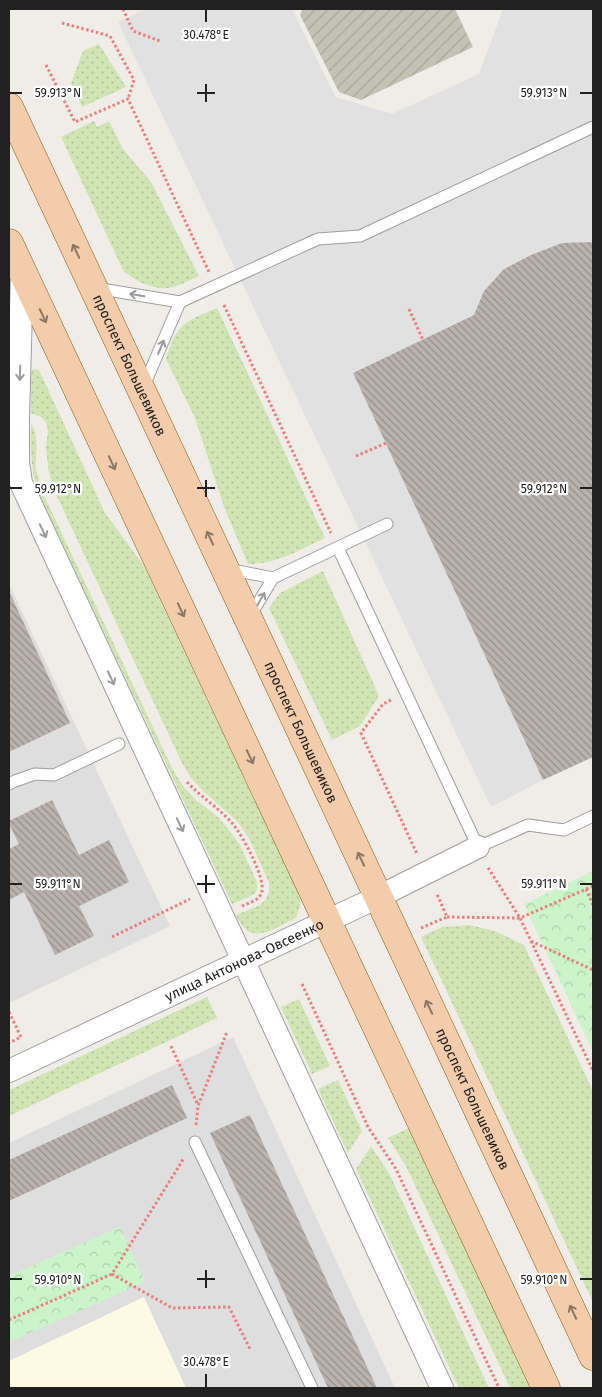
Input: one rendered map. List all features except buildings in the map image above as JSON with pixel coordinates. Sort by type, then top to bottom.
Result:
[{"type":"main road","name":"проспект Большевиков","points":[[9,107],[593,1356]]},
{"type":"main road","points":[[9,243],[546,1388]]},
{"type":"street","points":[[22,272],[18,417],[18,462],[21,483],[442,1388]]},
{"type":"street","name":"улица Антонова-Овсеенко","points":[[9,1071],[378,897],[483,857]]},
{"type":"lane","points":[[93,288],[180,302],[318,239],[360,236],[593,128]]},
{"type":"lane","points":[[142,392],[180,302]]},
{"type":"lane","points":[[248,620],[273,578],[387,524]]},
{"type":"lane","points":[[338,548],[483,857],[528,825],[564,830],[593,816]]},
{"type":"lane","points":[[224,568],[273,578]]},
{"type":"lane","points":[[9,784],[36,774],[54,776],[119,744]]},
{"type":"lane","points":[[194,1142],[312,1388]]},
{"type":"path","points":[[123,9],[133,31],[160,41]]},
{"type":"path","points":[[62,24],[110,36],[134,80],[128,99],[209,272]]},
{"type":"path","points":[[46,65],[75,122],[128,99]]},
{"type":"path","points":[[224,305],[338,548]]},
{"type":"path","points":[[409,309],[423,340]]},
{"type":"path","points":[[356,456],[386,443]]},
{"type":"path","points":[[405,693],[383,704],[361,733],[420,860]]},
{"type":"path","points":[[182,774],[199,794],[233,824],[245,842],[261,877],[262,893],[258,899],[222,916]]},
{"type":"path","points":[[483,857],[520,918],[593,1071]]},
{"type":"path","points":[[418,930],[447,917],[520,918],[593,886]]},
{"type":"path","points":[[586,889],[593,905]]},
{"type":"path","points":[[435,890],[447,917]]},
{"type":"path","points":[[112,937],[193,897]]},
{"type":"path","points":[[531,941],[593,970]]},
{"type":"path","points":[[302,984],[368,1127],[396,1169],[499,1388]]},
{"type":"path","points":[[9,1012],[21,1037],[9,1043]]},
{"type":"path","points":[[171,1046],[198,1106],[227,1032]]},
{"type":"path","points":[[9,1320],[112,1274],[194,1142]]},
{"type":"path","points":[[112,1274],[172,1308],[229,1307],[250,1349]]},
{"type":"shaded area","points":[[146,9],[292,9],[336,97],[392,114],[479,74],[503,9],[593,9],[593,243],[562,243],[504,269],[474,315],[353,373],[543,780],[491,807],[118,22]]},
{"type":"shaded area","points":[[303,9],[455,9],[473,47],[361,100],[339,92],[300,15]]},
{"type":"shaded area","points":[[9,584],[170,926],[9,1003]]},
{"type":"shaded area","points":[[233,1037],[395,1388],[9,1388],[9,1143]]},
{"type":"shaded area","points":[[144,1297],[186,1388],[9,1388],[9,1361]]},
{"type":"green space","points":[[99,44],[126,87],[82,107],[71,83],[83,51]]},
{"type":"green space","points":[[94,121],[97,127],[109,121],[123,149],[151,182],[199,276],[176,286],[160,288],[140,282],[124,272],[61,137]]},
{"type":"green space","points":[[217,308],[325,538],[288,556],[269,562],[248,564],[224,507],[195,418],[166,359],[174,338],[183,325]]},
{"type":"green space","points":[[32,370],[39,370],[105,513],[144,566],[298,893],[301,903],[296,918],[270,931],[255,933],[248,931],[236,915],[260,905],[266,899],[269,892],[269,883],[249,838],[237,821],[203,791],[191,778],[182,763],[53,488],[48,467],[46,447],[48,430],[46,422],[41,417],[31,413],[31,375]]},
{"type":"green space","points":[[31,424],[35,434],[36,469],[41,489],[173,770],[183,786],[196,800],[218,817],[240,845],[257,882],[255,894],[232,904],[37,490],[31,457]]},
{"type":"green space","points":[[323,571],[379,696],[360,726],[332,740],[269,608],[280,593]]},
{"type":"green space","points":[[593,871],[593,1052],[524,904]]},
{"type":"green space","points":[[469,925],[495,931],[524,945],[593,1091],[593,1302],[421,937],[442,927]]},
{"type":"green space","points":[[207,997],[217,1018],[9,1116],[9,1090]]},
{"type":"green space","points":[[299,999],[330,1066],[312,1074],[281,1007]]},
{"type":"green space","points":[[338,1080],[362,1131],[348,1153],[318,1089]]},
{"type":"green space","points":[[409,1128],[532,1388],[510,1388],[406,1166],[388,1138]]},
{"type":"green space","points":[[371,1146],[389,1173],[489,1388],[459,1388],[356,1169]]},
{"type":"green space","points":[[120,1227],[145,1282],[9,1342],[9,1276]]}]
